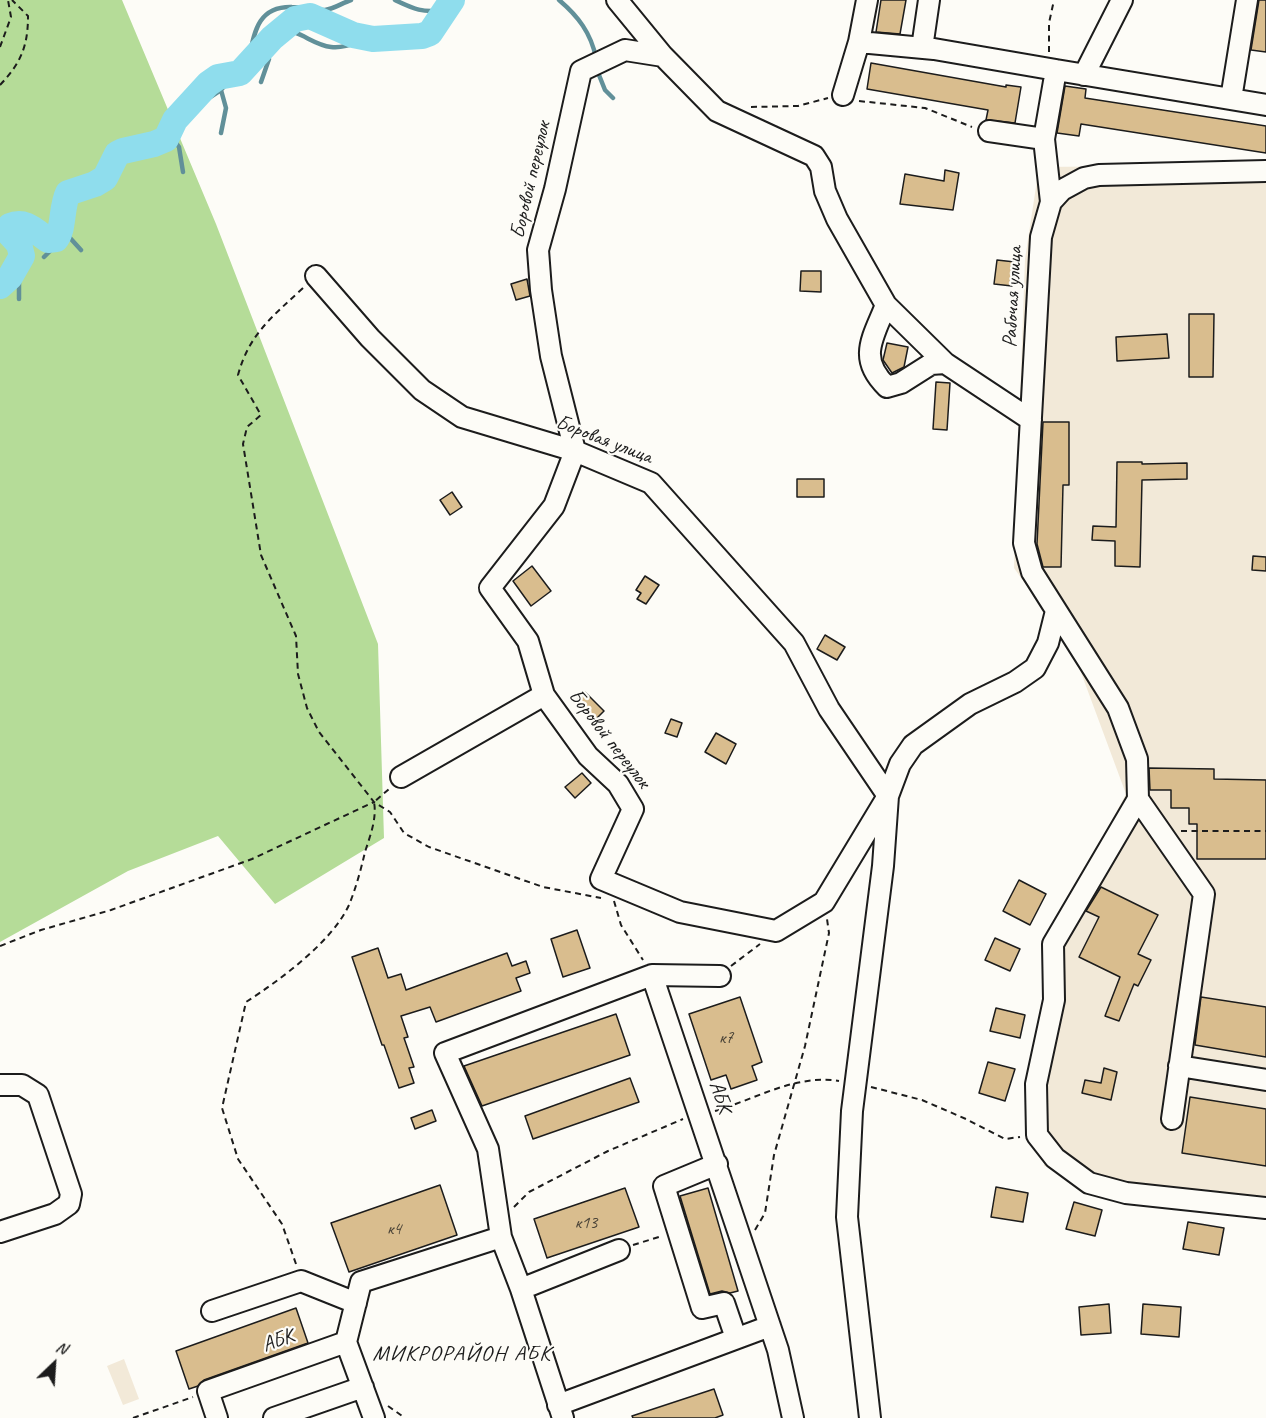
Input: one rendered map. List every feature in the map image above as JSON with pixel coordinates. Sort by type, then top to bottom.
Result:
[{"type":"street","points":[[617,0],[663,56],[717,111],[814,156],[821,166],[825,191],[829,200],[853,248],[886,305],[945,363],[1031,420]]},
{"type":"street","points":[[843,94],[859,42],[867,0]]},
{"type":"street","points":[[922,48],[929,0]]},
{"type":"street","points":[[1084,75],[1122,0]]},
{"type":"street","points":[[1231,99],[1247,0]]},
{"type":"street","points":[[859,42],[922,48],[1266,105]]},
{"type":"street","name":"Боровой переулок","points":[[609,891],[601,879],[633,810],[618,784],[588,756],[544,696],[528,641],[490,588],[554,506],[574,452],[551,356],[541,290],[538,250],[555,189],[581,71],[625,50],[663,56]]},
{"type":"street","points":[[1052,202],[1044,139],[1053,70]]},
{"type":"street","points":[[989,131],[1044,139]]},
{"type":"street","points":[[1052,202],[1062,190],[1071,184],[1100,175],[1266,171]]},
{"type":"street","name":"Рабочая улица","points":[[1052,202],[1041,237],[1024,543],[1032,572],[1118,708],[1137,759],[1138,799]]},
{"type":"street","name":"Боровая улица","points":[[316,276],[370,338],[422,390],[462,417],[574,452],[651,483],[794,643],[829,710],[888,796]]},
{"type":"street","points":[[886,305],[872,339],[870,364],[887,387],[902,383],[931,364],[945,363]]},
{"type":"street","points":[[609,891],[680,912],[777,931],[824,902],[888,796],[900,765],[913,745],[970,704],[1015,682],[1035,668],[1048,644],[1056,611]]},
{"type":"street","points":[[401,777],[544,696]]},
{"type":"street","points":[[870,1418],[847,1217],[852,1111],[883,866],[888,796]]},
{"type":"street","points":[[1172,1119],[1204,894],[1138,799],[1053,944],[1054,1000],[1036,1084],[1037,1135],[1055,1158],[1089,1183],[1126,1193],[1266,1208]]},
{"type":"street","points":[[720,976],[652,975],[444,1053],[488,1149],[500,1229],[560,1412],[770,1326]]},
{"type":"street","name":"АБК","points":[[652,975],[778,1350],[793,1418]]},
{"type":"street","points":[[1179,1066],[1266,1080]]},
{"type":"street","points":[[0,1085],[22,1084],[38,1095],[71,1194],[69,1204],[55,1214],[0,1232]]},
{"type":"street","points":[[717,1164],[664,1186],[702,1308],[724,1303],[736,1338]]},
{"type":"street","points":[[374,1418],[346,1342],[361,1282],[500,1229]]},
{"type":"street","points":[[521,1289],[619,1250]]},
{"type":"street","points":[[212,1311],[301,1281],[356,1303]]},
{"type":"street","name":"АБК","points":[[208,1391],[346,1342]]},
{"type":"street","points":[[274,1418],[363,1387]]},
{"type":"street","points":[[208,1391],[217,1418]]},
{"type":"path","points":[[0,47],[11,17],[8,0]]},
{"type":"path","points":[[0,85],[13,71],[28,38],[28,16],[12,0]]},
{"type":"path","points":[[1053,70],[1048,42],[1054,0]]},
{"type":"path","points":[[747,107],[798,106],[843,94],[859,102],[925,108],[974,128],[989,131]]},
{"type":"path","points":[[316,276],[261,327],[243,356],[238,375],[261,415],[247,427],[243,444],[261,555],[296,636],[298,674],[307,708],[319,732],[374,802],[390,812],[404,833],[429,847],[543,887],[609,891],[621,925],[652,975]]},
{"type":"path","points":[[0,946],[41,930],[111,910],[252,859],[374,802],[401,777]]},
{"type":"path","points":[[301,1281],[282,1224],[238,1159],[222,1108],[246,1002],[270,986],[322,942],[348,906],[363,863],[375,813],[374,802]]},
{"type":"path","points":[[1160,831],[1266,831]]},
{"type":"path","points":[[744,1247],[765,1213],[774,1155],[805,1046],[829,933],[824,902]]},
{"type":"path","points":[[720,976],[777,931]]},
{"type":"path","points":[[500,1229],[529,1192],[618,1147],[677,1120],[700,1115],[794,1083],[822,1078],[922,1100],[1005,1139],[1037,1135]]},
{"type":"path","points":[[619,1250],[678,1230]]},
{"type":"path","points":[[133,1418],[208,1391]]},
{"type":"shaded area","points":[[1266,165],[1266,1209],[1044,1166],[1049,938],[1126,794],[1073,651],[1014,568],[1025,259],[1039,167]]},
{"type":"shaded area","points":[[124,1359],[139,1399],[123,1405],[107,1366]]},
{"type":"green space","points":[[0,0],[122,0],[216,224],[378,644],[384,838],[275,904],[218,836],[128,871],[0,942]]},
{"type":"building","points":[[881,0],[906,0],[900,34],[876,32]]},
{"type":"building","points":[[1259,0],[1266,0],[1266,52],[1251,50]]},
{"type":"building","points":[[871,63],[1006,87],[1006,85],[1021,87],[1015,123],[986,120],[988,110],[867,89]]},
{"type":"building","points":[[1065,86],[1086,89],[1085,98],[1266,126],[1266,153],[1081,124],[1079,136],[1057,133]]},
{"type":"building","points":[[945,170],[959,173],[953,210],[900,204],[905,174],[944,181]]},
{"type":"building","points":[[997,260],[1015,262],[1012,286],[994,284]]},
{"type":"building","points":[[801,271],[821,271],[821,292],[800,291]]},
{"type":"building","points":[[527,279],[530,296],[516,300],[511,284]]},
{"type":"building","points":[[1189,314],[1214,314],[1213,377],[1189,377]]},
{"type":"building","points":[[1167,334],[1169,358],[1117,361],[1116,337]]},
{"type":"building","points":[[887,343],[908,347],[904,367],[892,373],[883,360]]},
{"type":"building","points":[[936,382],[950,383],[947,430],[933,429]]},
{"type":"building","points":[[1043,422],[1069,422],[1069,485],[1063,485],[1061,567],[1043,567],[1037,544]]},
{"type":"building","points":[[1117,462],[1187,463],[1187,479],[1142,480],[1140,567],[1115,566],[1115,541],[1092,540],[1093,526],[1116,527]]},
{"type":"building","points":[[797,479],[824,479],[824,497],[797,497]]},
{"type":"building","points":[[452,492],[462,507],[450,515],[440,500]]},
{"type":"building","points":[[1253,556],[1266,557],[1266,571],[1252,570]]},
{"type":"building","points":[[532,566],[551,591],[531,606],[513,581]]},
{"type":"building","points":[[645,576],[659,585],[646,604],[637,599],[641,593],[636,590]]},
{"type":"building","points":[[825,635],[845,647],[837,660],[817,649]]},
{"type":"building","points":[[585,692],[604,711],[594,721],[575,702]]},
{"type":"building","points":[[671,719],[682,723],[677,737],[665,733]]},
{"type":"building","points":[[716,733],[736,744],[726,764],[705,752]]},
{"type":"building","points":[[1149,768],[1214,769],[1214,779],[1266,780],[1266,859],[1197,859],[1197,824],[1189,824],[1189,808],[1171,808],[1171,790],[1150,790]]},
{"type":"building","points":[[582,773],[591,783],[575,798],[565,787]]},
{"type":"building","points":[[1019,880],[1046,894],[1030,925],[1003,911]]},
{"type":"building","points":[[1101,887],[1158,915],[1138,954],[1151,960],[1138,986],[1134,984],[1119,1021],[1105,1016],[1120,977],[1079,957],[1099,917],[1086,911]]},
{"type":"building","points":[[577,930],[590,968],[563,977],[551,939]]},
{"type":"building","points":[[995,938],[1020,949],[1010,971],[985,960]]},
{"type":"building","points":[[378,948],[388,978],[401,974],[406,990],[507,953],[512,966],[526,961],[530,973],[516,978],[521,991],[436,1022],[430,1007],[401,1016],[408,1037],[404,1038],[414,1067],[409,1068],[414,1083],[399,1088],[352,957]]},
{"type":"building","points":[[740,997],[762,1062],[752,1066],[757,1080],[731,1089],[726,1075],[711,1080],[689,1014]]},
{"type":"building","points":[[1201,997],[1266,1007],[1266,1057],[1195,1045]]},
{"type":"building","points":[[996,1008],[1025,1015],[1020,1038],[990,1031]]},
{"type":"building","points":[[616,1014],[630,1055],[482,1106],[464,1066]]},
{"type":"building","points":[[988,1062],[1015,1069],[1005,1101],[979,1093]]},
{"type":"building","points":[[1104,1068],[1117,1072],[1111,1100],[1082,1093],[1085,1080],[1101,1083]]},
{"type":"building","points":[[630,1078],[639,1102],[533,1139],[525,1116]]},
{"type":"building","points":[[1190,1097],[1266,1109],[1266,1166],[1182,1153]]},
{"type":"building","points":[[432,1110],[436,1121],[415,1129],[411,1118]]},
{"type":"building","points":[[440,1185],[457,1235],[349,1272],[331,1223]]},
{"type":"building","points":[[996,1187],[1028,1193],[1023,1222],[991,1217]]},
{"type":"building","points":[[625,1188],[639,1227],[547,1258],[534,1219]]},
{"type":"building","points":[[708,1188],[738,1291],[730,1293],[722,1291],[710,1294],[680,1196]]},
{"type":"building","points":[[1074,1202],[1102,1210],[1095,1236],[1066,1229]]},
{"type":"building","points":[[1188,1222],[1224,1228],[1219,1255],[1183,1249]]},
{"type":"building","points":[[1109,1304],[1111,1333],[1081,1335],[1079,1307]]},
{"type":"building","points":[[1143,1304],[1181,1307],[1179,1337],[1141,1334]]},
{"type":"building","points":[[296,1308],[308,1343],[204,1380],[198,1386],[189,1389],[176,1351]]},
{"type":"building","points":[[714,1389],[723,1415],[715,1418],[633,1418],[632,1416]]},
{"type":"waterway","points":[[247,67],[254,35],[263,18],[270,12],[279,8],[292,7],[325,10],[351,0]]},
{"type":"waterway","points":[[395,0],[418,10],[444,10]]},
{"type":"waterway","points":[[0,286],[10,277],[22,256],[19,244],[9,233],[10,226],[26,225],[48,240],[56,239],[59,235],[68,193],[95,184],[105,178],[117,154],[166,139],[175,120],[208,84],[218,77],[240,73],[272,38],[295,19],[310,16],[353,35],[373,39],[422,36],[430,33],[452,0]]},
{"type":"waterway","points":[[559,0],[583,26],[596,58]]},
{"type":"waterway","points":[[304,9],[310,16]]},
{"type":"waterway","points":[[281,30],[294,32],[318,44],[331,47],[345,46],[369,38]]},
{"type":"waterway","points":[[261,82],[269,59],[265,45]]},
{"type":"waterway","points":[[221,133],[226,108],[221,90],[234,75]]},
{"type":"waterway","points":[[599,75],[605,90],[613,98]]},
{"type":"waterway","points":[[175,120],[221,90]]},
{"type":"waterway","points":[[169,133],[179,147],[183,172]]},
{"type":"waterway","points":[[61,228],[81,250]]},
{"type":"waterway","points":[[44,257],[52,249],[56,239]]},
{"type":"waterway","points":[[16,266],[19,275],[19,299]]},
{"type":"district","name":"МИКРОРАЙОН АБК","points":[[462,1354]]}]
